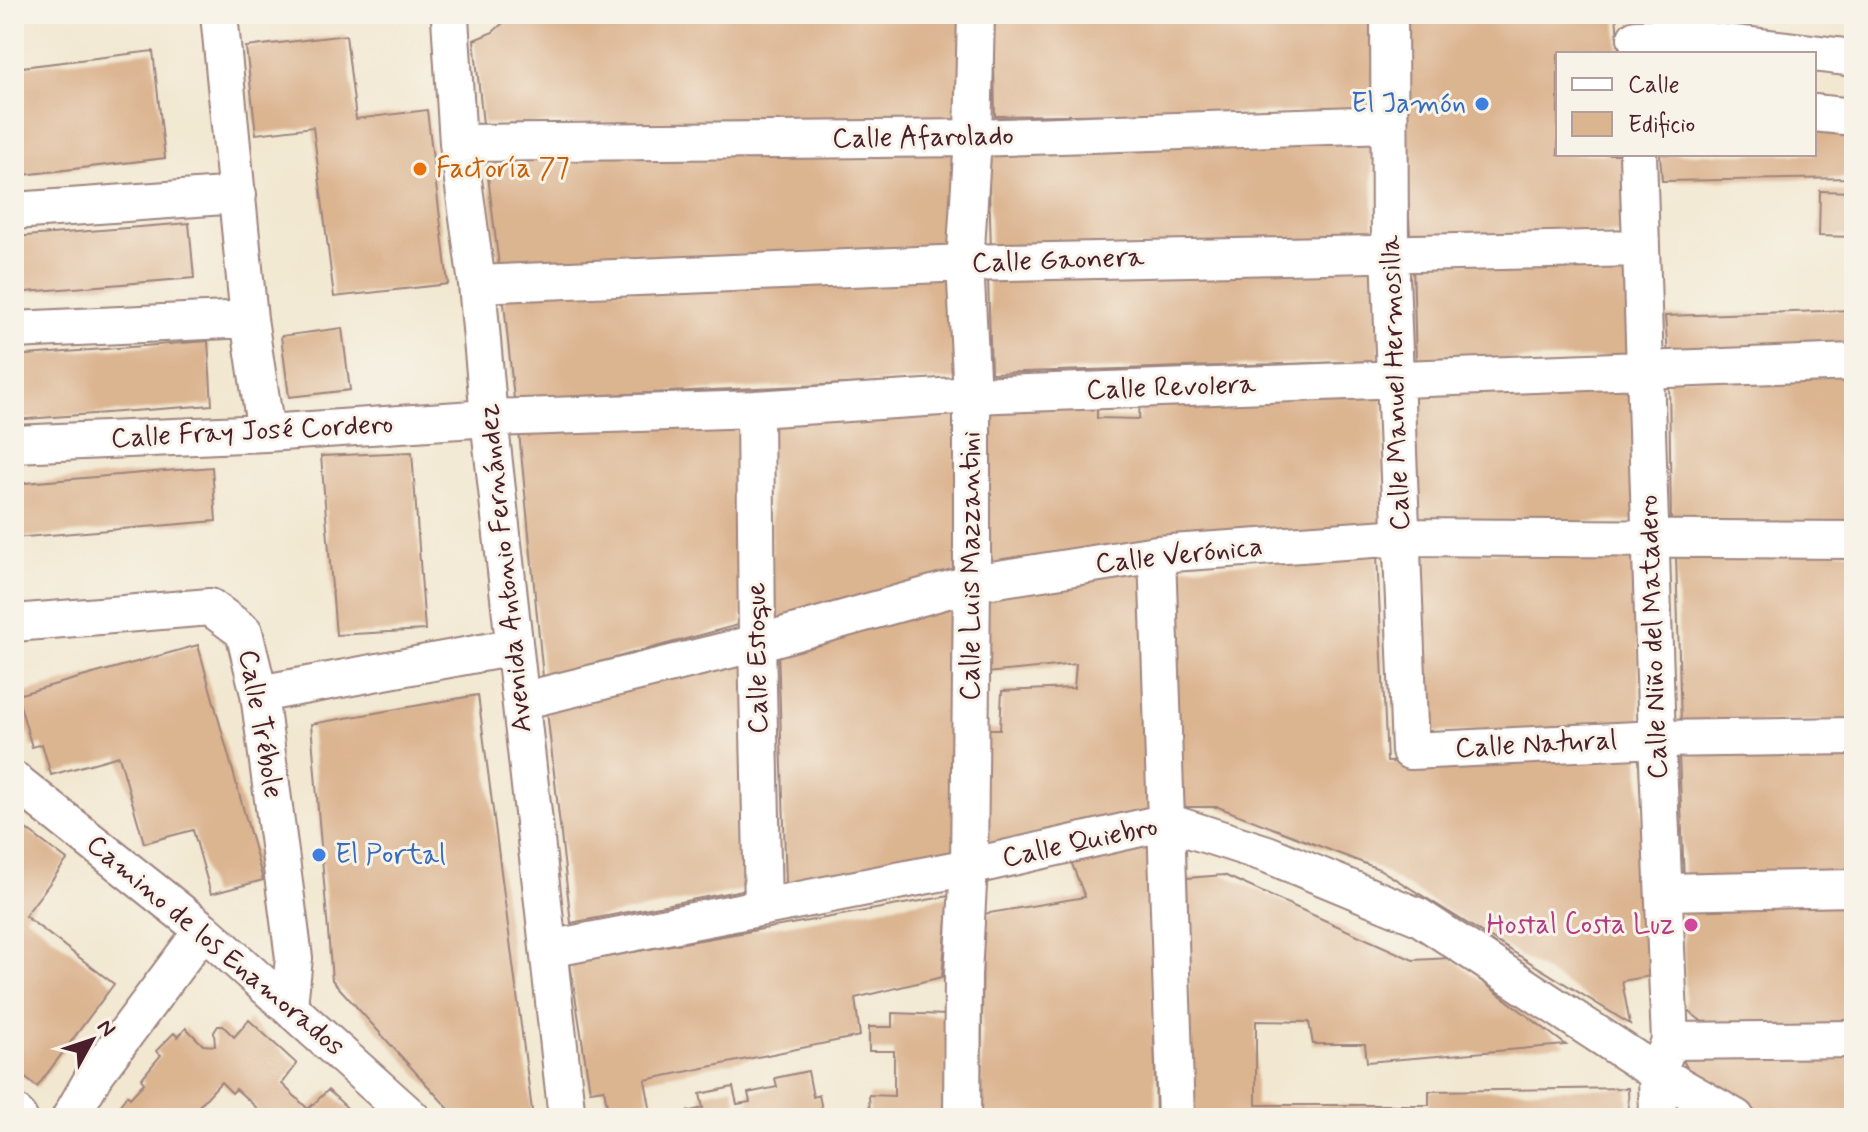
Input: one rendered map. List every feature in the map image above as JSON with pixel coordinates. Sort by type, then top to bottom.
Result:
[{"type":"street","points":[[219,14],[249,319],[266,433]]},
{"type":"street","name":"Calle Luis Mazzantini","points":[[962,1118],[972,583],[972,395],[965,263],[973,138],[976,14]]},
{"type":"street","name":"Calle Manuel Hermosilla","points":[[1389,14],[1390,252],[1410,751]]},
{"type":"street","name":"Avenida Antonio Fernández","points":[[445,15],[567,1118]]},
{"type":"street","points":[[1636,35],[1679,46],[1766,52]]},
{"type":"street","points":[[1816,55],[1854,58]]},
{"type":"street","points":[[1816,113],[1854,117]]},
{"type":"street","name":"Calle Afarolado","points":[[458,143],[973,138],[1389,124]]},
{"type":"street","name":"Calle Niño del Matadero","points":[[1638,156],[1665,892],[1664,1057],[1658,1118]]},
{"type":"street","points":[[14,211],[238,195]]},
{"type":"street","name":"Calle Gaonera","points":[[477,284],[965,263],[1640,248]]},
{"type":"street","points":[[14,330],[249,319]]},
{"type":"street","name":"Calle Revolera","points":[[489,418],[755,409],[972,395],[1854,362]]},
{"type":"street","name":"Calle Estoque","points":[[755,409],[763,906]]},
{"type":"street","name":"Calle Fray José Cordero","points":[[14,444],[266,433],[489,418]]},
{"type":"street","name":"Calle Verónica","points":[[521,701],[757,643],[972,583],[1157,554],[1403,537],[1854,540]]},
{"type":"street","points":[[1157,554],[1176,1118]]},
{"type":"street","name":"Calle Trébole","points":[[14,623],[210,607],[244,632],[259,694],[294,958],[289,1005]]},
{"type":"street","points":[[259,694],[514,647]]},
{"type":"street","name":"Calle Natural","points":[[1410,751],[1657,739],[1854,736]]},
{"type":"street","name":"Camino de los Enamorados","points":[[14,780],[203,930],[412,1118]]},
{"type":"street","name":"Calle Quiebro","points":[[549,949],[969,867],[1167,822],[1267,854],[1419,917],[1664,1057],[1736,1118]]},
{"type":"street","points":[[1665,892],[1854,888]]},
{"type":"street","points":[[70,1118],[94,1076],[203,930]]},
{"type":"street","points":[[1664,1057],[1854,1039]]},
{"type":"street","points":[[14,1112],[19,1118]]},
{"type":"building","points":[[513,14],[964,14],[961,120],[483,124],[474,40],[493,32]]},
{"type":"building","points":[[993,14],[1373,14],[1375,111],[995,116]]},
{"type":"building","name":"El Jamón","points":[[1407,14],[1616,14],[1619,52],[1556,52],[1556,156],[1626,156],[1628,233],[1410,237]]},
{"type":"building","points":[[346,35],[356,119],[427,110],[448,284],[334,297],[313,127],[256,134],[246,47]]},
{"type":"building","points":[[153,51],[165,158],[14,176],[14,68]]},
{"type":"building","points":[[1852,127],[1854,178],[1662,181],[1660,156],[1816,156],[1816,128]]},
{"type":"building","points":[[1371,136],[1374,240],[991,252],[988,147]]},
{"type":"building","points":[[962,150],[958,246],[499,266],[485,152]]},
{"type":"building","points":[[1820,191],[1854,192],[1854,237],[1819,236]]},
{"type":"building","points":[[189,223],[194,278],[14,293],[14,237]]},
{"type":"building","points":[[1627,258],[1630,357],[1416,362],[1413,263]]},
{"type":"building","points":[[1377,266],[1380,361],[991,373],[988,277]]},
{"type":"building","points":[[957,276],[958,379],[514,399],[503,294]]},
{"type":"building","points":[[1854,310],[1854,350],[1668,356],[1665,316]]},
{"type":"building","points":[[342,328],[350,390],[289,397],[281,336]]},
{"type":"building","points":[[208,341],[212,405],[14,420],[14,356]]},
{"type":"building","points":[[1854,375],[1854,521],[1671,524],[1669,378]]},
{"type":"building","points":[[1632,383],[1635,521],[1417,525],[1414,387]]},
{"type":"building","points":[[1383,387],[1383,527],[988,565],[988,405],[1097,402],[1097,418],[1139,419],[1140,400]]},
{"type":"building","points":[[958,408],[959,572],[773,620],[769,419]]},
{"type":"building","points":[[737,420],[742,624],[543,677],[519,432]]},
{"type":"building","points":[[412,452],[425,630],[336,635],[321,456]]},
{"type":"building","points":[[212,467],[216,521],[14,538],[14,484]]},
{"type":"building","points":[[1637,550],[1640,730],[1421,732],[1417,553]]},
{"type":"building","points":[[1854,551],[1854,720],[1681,725],[1676,556]]},
{"type":"building","points":[[1377,555],[1387,762],[1639,757],[1651,976],[1622,981],[1630,1024],[1379,869],[1218,807],[1177,807],[1172,568]]},
{"type":"building","points":[[1145,567],[1154,810],[984,845],[984,729],[1000,729],[1002,691],[1074,688],[1076,664],[986,673],[987,593]]},
{"type":"building","points":[[957,599],[956,854],[786,884],[778,649]]},
{"type":"building","points":[[198,645],[263,880],[211,894],[193,830],[144,843],[119,756],[51,775],[42,744],[32,747],[17,695]]},
{"type":"building","points":[[746,659],[753,888],[571,923],[547,711]]},
{"type":"building","points":[[478,695],[533,1118],[457,1118],[332,980],[311,724]]},
{"type":"building","points":[[1854,749],[1854,875],[1684,881],[1679,755]]},
{"type":"building","points":[[14,820],[67,860],[25,916],[114,984],[37,1087],[14,1069]]},
{"type":"building","points":[[1150,838],[1156,1118],[981,1118],[983,914],[1085,897],[1070,859]]},
{"type":"building","points":[[1224,875],[1413,960],[1451,958],[1566,1045],[1367,1062],[1365,1044],[1313,1044],[1309,1022],[1256,1021],[1256,1105],[1429,1105],[1429,1091],[1628,1088],[1629,1118],[1192,1118],[1187,878]]},
{"type":"building","points":[[949,896],[942,977],[855,998],[860,1036],[645,1080],[652,1118],[609,1118],[604,1089],[590,1091],[570,963]]},
{"type":"building","points":[[1854,900],[1854,1026],[1714,1031],[1686,1009],[1682,906]]},
{"type":"building","points":[[892,1013],[947,1015],[946,1118],[870,1116],[869,1095],[894,1096],[894,1051],[869,1051],[869,1027],[892,1027]]},
{"type":"building","points":[[249,1020],[297,1064],[282,1084],[308,1109],[328,1090],[358,1118],[247,1118],[257,1108],[236,1089],[232,1093],[221,1082],[188,1118],[111,1118],[127,1095],[130,1098],[144,1083],[141,1079],[161,1055],[156,1051],[174,1033],[178,1037],[186,1028],[203,1045],[215,1046],[214,1032],[218,1026],[223,1026],[234,1037]]},
{"type":"building","points":[[1854,1054],[1854,1118],[1766,1118],[1689,1072],[1681,1056]]},
{"type":"building","points":[[808,1071],[813,1097],[819,1095],[823,1114],[788,1118],[661,1118],[703,1108],[700,1094],[733,1087],[737,1104],[750,1102],[748,1093],[777,1087],[775,1078]]},
{"type":"place","name":"El Jamón","points":[[1482,104]]},
{"type":"place","name":"Factoría 77","points":[[420,169]]},
{"type":"place","name":"El Portal","points":[[319,855]]},
{"type":"place","name":"Hostal Costa Luz","points":[[1691,925]]}]
